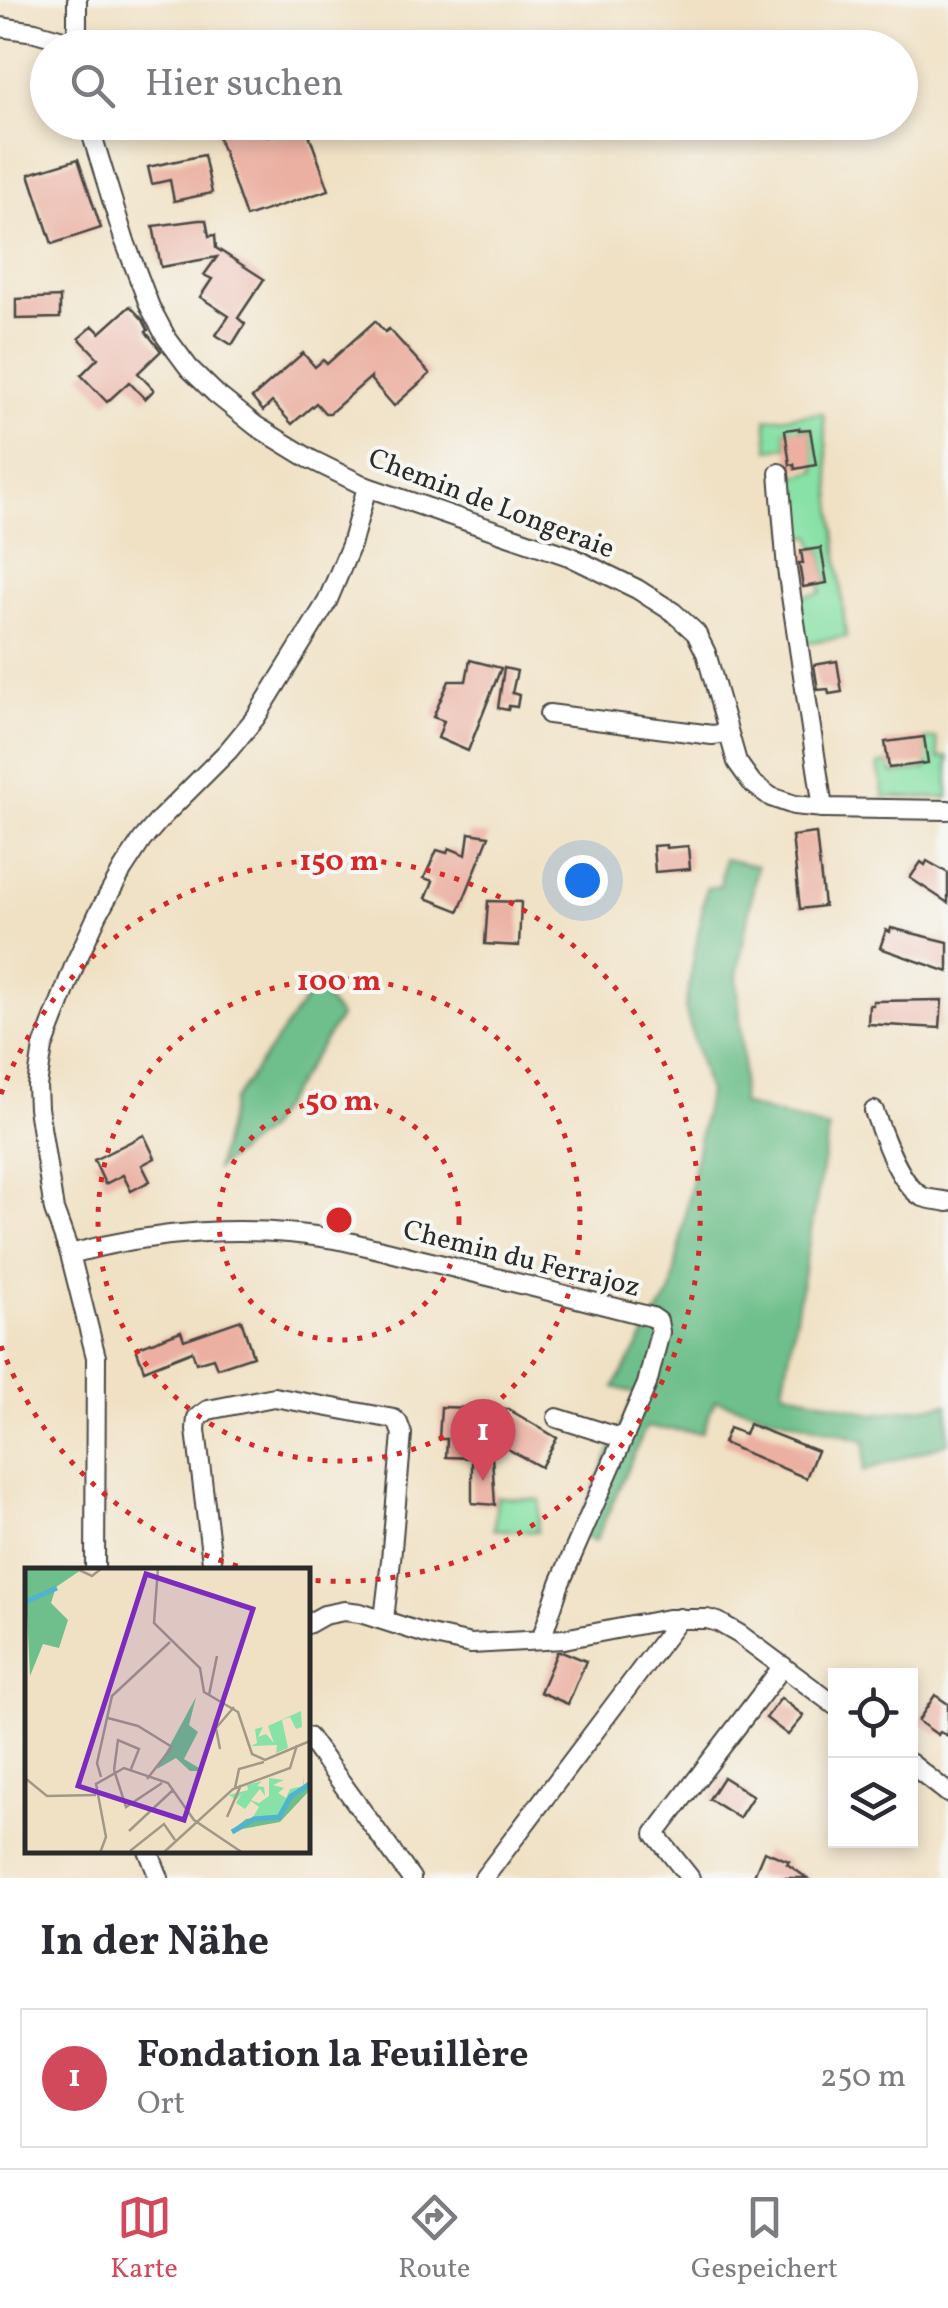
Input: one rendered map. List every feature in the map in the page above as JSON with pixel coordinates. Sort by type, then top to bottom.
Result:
[{"type":"street","points":[[77,0],[77,30]]},
{"type":"street","points":[[0,26],[30,31]]},
{"type":"street","name":"Chemin de Longeraie","points":[[94,140],[124,239],[166,337],[189,368],[256,426],[367,487],[568,556],[673,612],[696,632],[706,653],[738,762],[752,783],[771,797],[794,806],[948,810]]},
{"type":"street","points":[[779,473],[787,569],[822,808]]},
{"type":"street","points":[[95,1568],[96,1357],[70,1254],[54,1210],[36,1086],[43,1047],[98,914],[123,869],[152,828],[256,717],[327,602],[351,545],[367,487]]},
{"type":"street","points":[[549,714],[712,736],[728,734]]},
{"type":"street","points":[[874,1110],[884,1140],[912,1188],[920,1196],[948,1202]]},
{"type":"street","name":"Chemin du Ferrajoz","points":[[70,1254],[114,1243],[185,1234],[230,1232],[333,1239],[652,1317],[661,1326],[655,1355],[647,1384],[621,1438]]},
{"type":"street","points":[[213,1568],[196,1430],[198,1418],[208,1410],[274,1398],[394,1419],[402,1434],[384,1619]]},
{"type":"street","points":[[541,1640],[560,1582],[621,1438],[558,1418]]},
{"type":"street","points":[[310,1623],[344,1611],[471,1644],[564,1638],[680,1618],[707,1618],[739,1634],[828,1700]]},
{"type":"street","points":[[484,1878],[680,1618]]},
{"type":"street","points":[[690,1878],[655,1834],[783,1666]]},
{"type":"street","points":[[310,1740],[412,1878]]},
{"type":"street","points":[[918,1768],[946,1785]]},
{"type":"street","points":[[149,1853],[159,1878]]},
{"type":"green space","points":[[823,413],[846,637],[801,643],[795,597],[821,593],[820,584],[827,582],[821,548],[815,549],[812,536],[789,537],[786,483],[790,477],[816,471],[810,429],[785,430],[787,447],[769,450],[766,419]]},
{"type":"green space","points":[[936,738],[939,758],[948,757],[948,798],[884,797],[878,765],[888,763],[893,774],[927,769],[924,739]]},
{"type":"green space","points":[[724,859],[757,866],[737,976],[743,1063],[741,1104],[829,1129],[783,1390],[873,1414],[948,1404],[948,1443],[863,1471],[866,1441],[715,1400],[702,1433],[646,1427],[595,1542],[576,1531],[635,1393],[614,1387],[671,1292],[708,1092],[685,1008],[706,888],[720,886]]},
{"type":"green space","points":[[315,986],[340,1017],[265,1131],[216,1169],[233,1101]]},
{"type":"green space","points":[[497,1497],[540,1500],[537,1532],[494,1529]]},
{"type":"building","points":[[219,140],[311,140],[329,190],[246,217]]},
{"type":"building","points":[[204,155],[212,193],[174,201],[170,180],[152,184],[148,167]]},
{"type":"building","points":[[78,159],[101,228],[52,244],[29,174]]},
{"type":"building","points":[[206,220],[209,236],[215,235],[216,248],[264,279],[238,318],[245,324],[232,345],[216,335],[229,316],[200,297],[212,279],[204,275],[217,257],[161,267],[153,226]]},
{"type":"building","points":[[60,297],[60,318],[16,319],[16,299]]},
{"type":"building","points":[[130,306],[161,351],[138,373],[154,390],[145,399],[129,382],[107,402],[81,375],[98,358],[79,338],[93,326],[100,333]]},
{"type":"building","points":[[375,321],[385,332],[389,329],[430,374],[394,406],[371,377],[330,413],[316,403],[292,424],[272,402],[263,411],[252,398],[303,353],[315,367],[323,360],[327,364]]},
{"type":"building","points":[[810,429],[816,465],[795,469],[794,464],[790,465],[785,430]]},
{"type":"building","points":[[821,548],[827,583],[803,587],[801,551]]},
{"type":"building","points":[[470,660],[501,668],[468,751],[438,738],[444,721],[433,717],[449,681],[466,681]]},
{"type":"building","points":[[837,661],[842,692],[829,694],[828,689],[818,690],[814,665]]},
{"type":"building","points":[[504,668],[517,671],[512,693],[519,695],[517,707],[509,706],[508,710],[498,708]]},
{"type":"building","points":[[924,737],[928,763],[889,768],[885,742]]},
{"type":"building","points":[[469,833],[489,836],[459,911],[426,898],[433,881],[424,878],[437,850],[447,853],[449,848],[466,855]]},
{"type":"building","points":[[816,833],[824,906],[800,909],[792,836]]},
{"type":"building","points":[[653,846],[688,846],[690,869],[655,872]]},
{"type":"building","points":[[927,861],[948,873],[948,903],[910,878],[921,862],[925,865]]},
{"type":"building","points":[[488,901],[521,902],[519,946],[485,944]]},
{"type":"building","points":[[891,928],[948,942],[948,972],[880,948],[886,930],[890,932]]},
{"type":"building","points":[[942,1000],[940,1028],[868,1024],[869,1005],[873,1001]]},
{"type":"building","points":[[144,1135],[155,1158],[142,1165],[150,1181],[131,1191],[123,1175],[105,1184],[94,1160]]},
{"type":"building","points":[[241,1320],[253,1356],[217,1368],[213,1358],[196,1363],[192,1351],[144,1370],[136,1348],[181,1331],[184,1340]]},
{"type":"building","points":[[441,1407],[508,1409],[557,1438],[541,1467],[491,1440],[495,1505],[472,1503],[472,1458],[446,1457],[447,1439],[439,1439]]},
{"type":"building","points":[[749,1424],[817,1451],[806,1478],[723,1443],[729,1428],[745,1434]]},
{"type":"building","points":[[557,1652],[586,1661],[568,1704],[540,1692]]},
{"type":"building","points":[[935,1695],[948,1704],[948,1736],[940,1732],[938,1735],[918,1721]]},
{"type":"building","points":[[781,1698],[804,1716],[788,1735],[766,1718]]},
{"type":"building","points":[[723,1777],[753,1796],[739,1818],[709,1799]]},
{"type":"building","points":[[764,1851],[789,1861],[787,1864],[807,1878],[754,1875]]},
{"type":"place","name":"Fondation la Feuillère","points":[[483,1481]]}]
